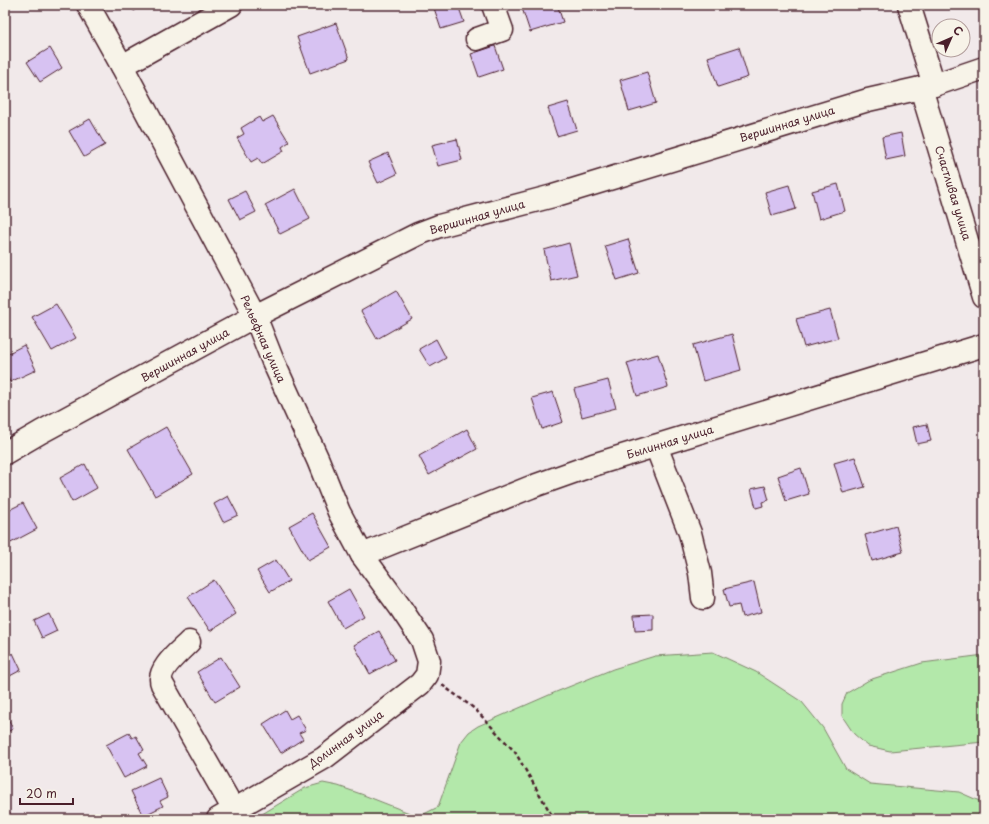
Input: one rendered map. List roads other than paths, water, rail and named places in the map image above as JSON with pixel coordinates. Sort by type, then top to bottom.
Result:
[{"type":"street","name":"Рельефная улица","points":[[88,5],[255,316],[272,359],[318,460],[339,512],[362,554],[422,640],[429,661],[427,675]]},
{"type":"street","points":[[122,66],[231,5]]},
{"type":"street","points":[[477,39],[502,30],[493,5]]},
{"type":"street","name":"Счастливая улица","points":[[908,5],[984,297]]},
{"type":"street","name":"Вершинная улица","points":[[5,453],[255,316],[418,234],[439,226],[553,196],[868,100],[928,86],[984,68]]},
{"type":"street","name":"Былинная улица","points":[[362,554],[532,487],[593,465],[984,345]]},
{"type":"street","points":[[656,446],[690,533],[698,566],[703,598]]},
{"type":"street","points":[[188,642],[166,666],[160,679],[226,814]]},
{"type":"street","name":"Долинная улица","points":[[226,814],[324,758],[420,684],[427,675]]}]
